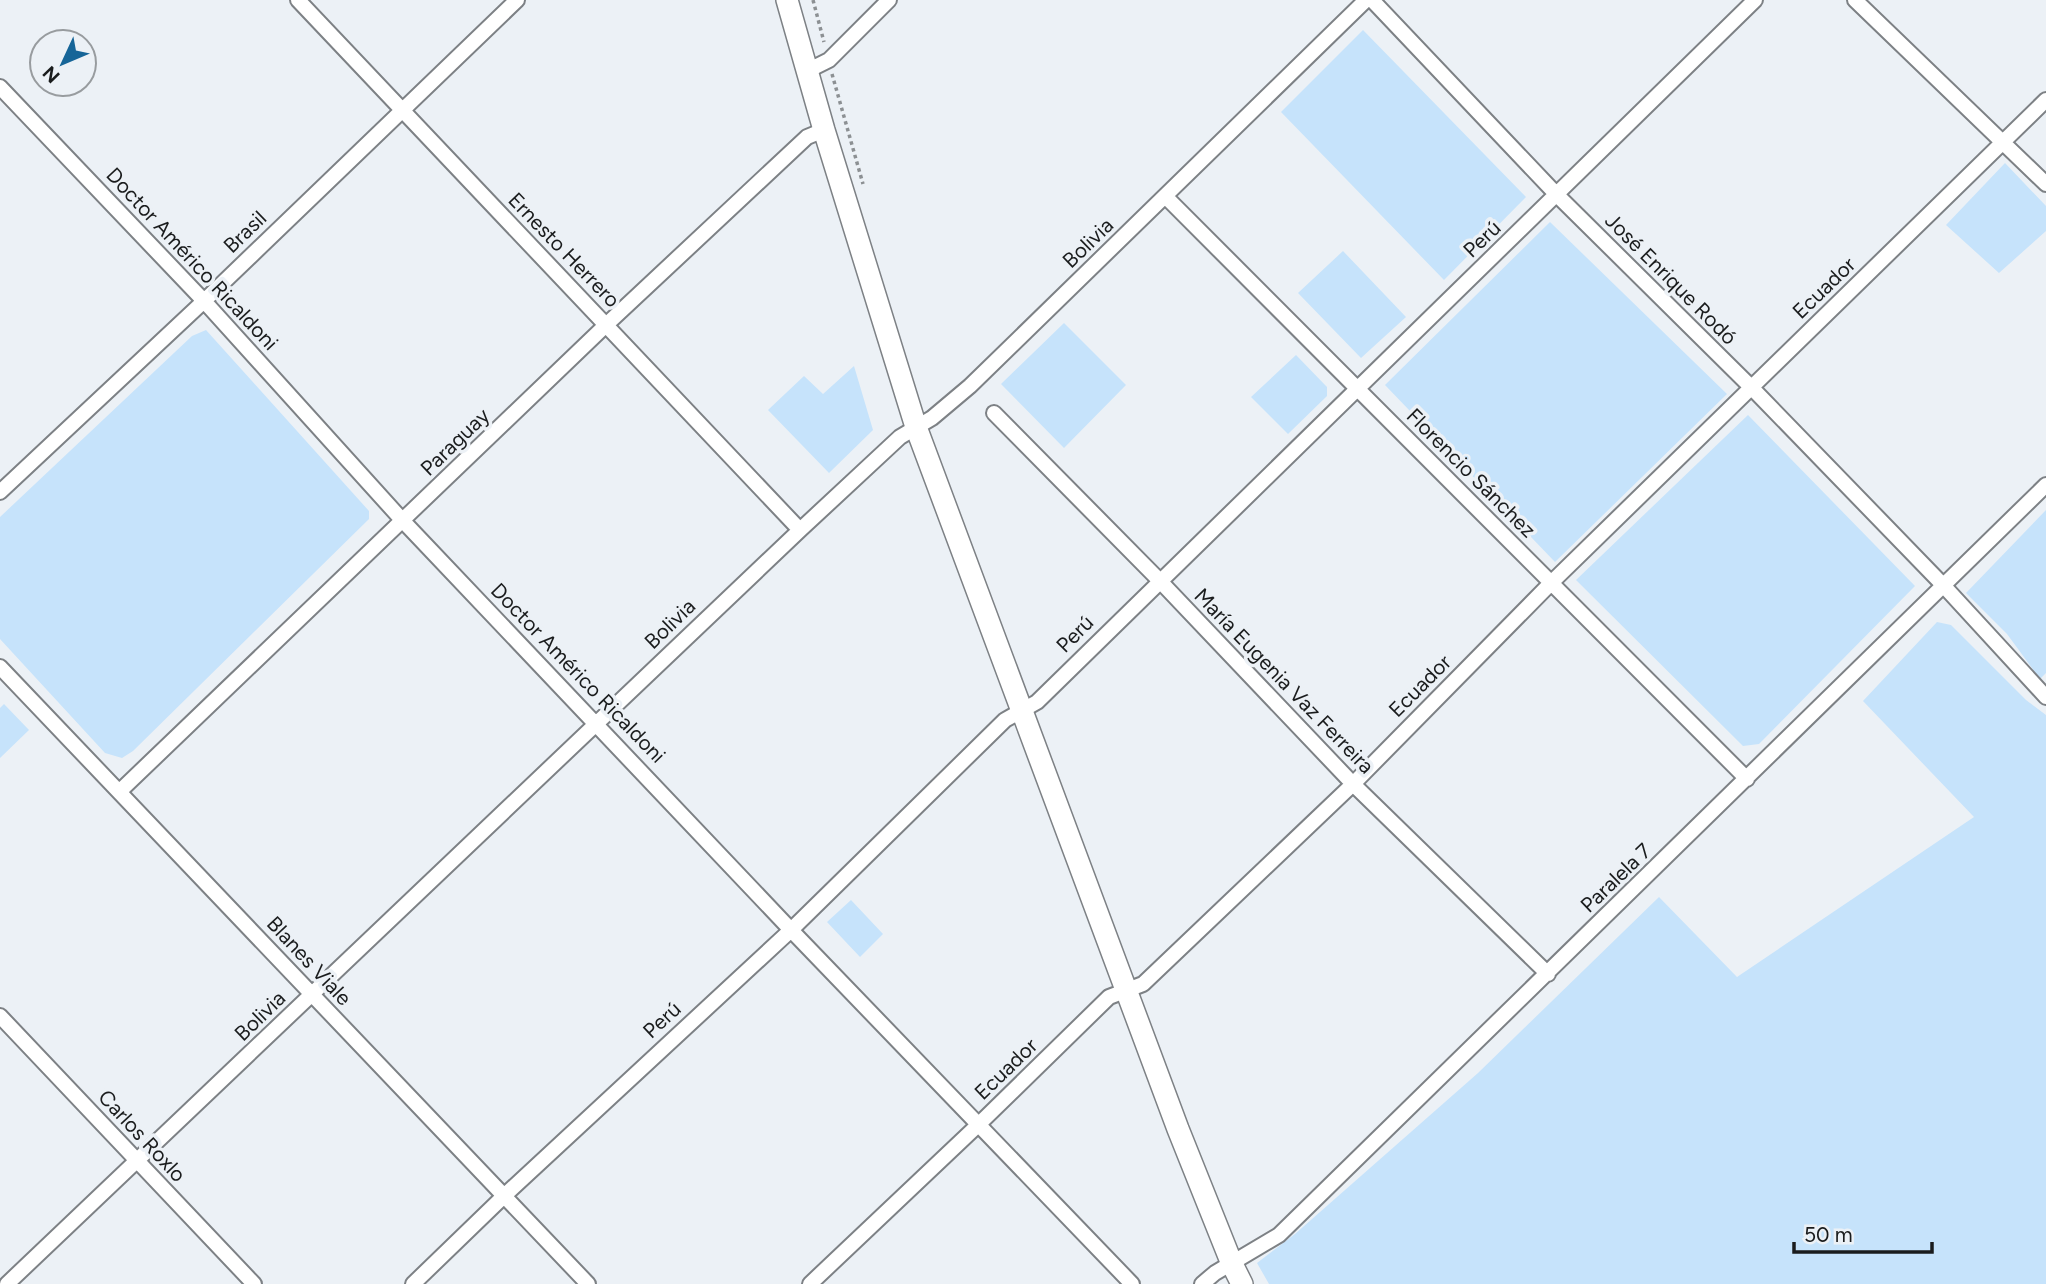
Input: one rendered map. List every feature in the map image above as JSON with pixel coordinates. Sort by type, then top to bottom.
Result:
[{"type":"street","name":"Ernesto Herrero","points":[[298,0],[800,530]]},
{"type":"street","name":"Brasil","points":[[0,492],[204,301],[517,0]]},
{"type":"street","points":[[788,0],[824,130],[916,427],[1126,990],[1242,1284]]},
{"type":"street","points":[[807,71],[829,60],[889,0]]},
{"type":"street","name":"Bolivia","points":[[7,1284],[800,530],[900,437],[932,418],[970,386],[1366,0]]},
{"type":"street","name":"José Enrique Rodó","points":[[1372,0],[1557,195],[1752,388],[1943,585],[2046,697]]},
{"type":"street","name":"Perú","points":[[413,1284],[791,930],[1005,720],[1037,702],[1755,0]]},
{"type":"street","points":[[1854,0],[2046,184]]},
{"type":"street","name":"Doctor Américo Ricaldoni","points":[[0,86],[204,301],[404,521],[791,930],[1132,1284]]},
{"type":"street","name":"Ecuador","points":[[810,1284],[1109,997],[1143,984],[1353,783],[1551,583],[2046,100]]},
{"type":"street","name":"Paraguay","points":[[120,791],[607,324],[807,137],[824,130]]},
{"type":"street","name":"Florencio Sánchez","points":[[1166,197],[1747,779]]},
{"type":"street","name":"María Eugenia Vaz Ferreira","points":[[994,413],[1159,580],[1353,783],[1548,974]]},
{"type":"street","name":"Paralela 7","points":[[1202,1284],[1215,1273],[1279,1235],[2046,485]]},
{"type":"street","name":"Blanes Viale","points":[[0,667],[588,1284]]},
{"type":"street","name":"Carlos Roxlo","points":[[0,1016],[254,1284]]},
{"type":"path","points":[[813,0],[864,186]]},
{"type":"shaded area","points":[[1363,30],[1526,197],[1444,280],[1281,112]]},
{"type":"shaded area","points":[[2005,163],[2046,206],[2046,231],[1999,273],[1946,225]]},
{"type":"shaded area","points":[[1550,222],[1727,394],[1555,562],[1385,385]]},
{"type":"shaded area","points":[[1343,251],[1406,317],[1361,358],[1298,293]]},
{"type":"shaded area","points":[[1064,323],[1126,385],[1064,448],[1001,384]]},
{"type":"shaded area","points":[[206,330],[369,511],[369,519],[133,751],[122,758],[105,753],[0,639],[0,517],[192,336]]},
{"type":"shaded area","points":[[1296,355],[1327,387],[1327,396],[1288,434],[1251,397]]},
{"type":"shaded area","points":[[854,366],[873,430],[829,473],[768,410],[804,376],[823,394]]},
{"type":"shaded area","points":[[1748,415],[1915,586],[1759,744],[1743,746],[1576,580]]},
{"type":"shaded area","points":[[2046,510],[2046,673],[2040,679],[2007,634],[1966,593]]},
{"type":"shaded area","points":[[1937,622],[1951,625],[2026,700],[2046,715],[2046,1284],[1269,1284],[1257,1263],[1295,1234],[1478,1073],[1659,897],[1737,977],[1974,817],[1863,701]]},
{"type":"shaded area","points":[[4,704],[29,730],[0,758],[0,708]]},
{"type":"shaded area","points":[[851,900],[883,934],[860,957],[827,922]]}]
